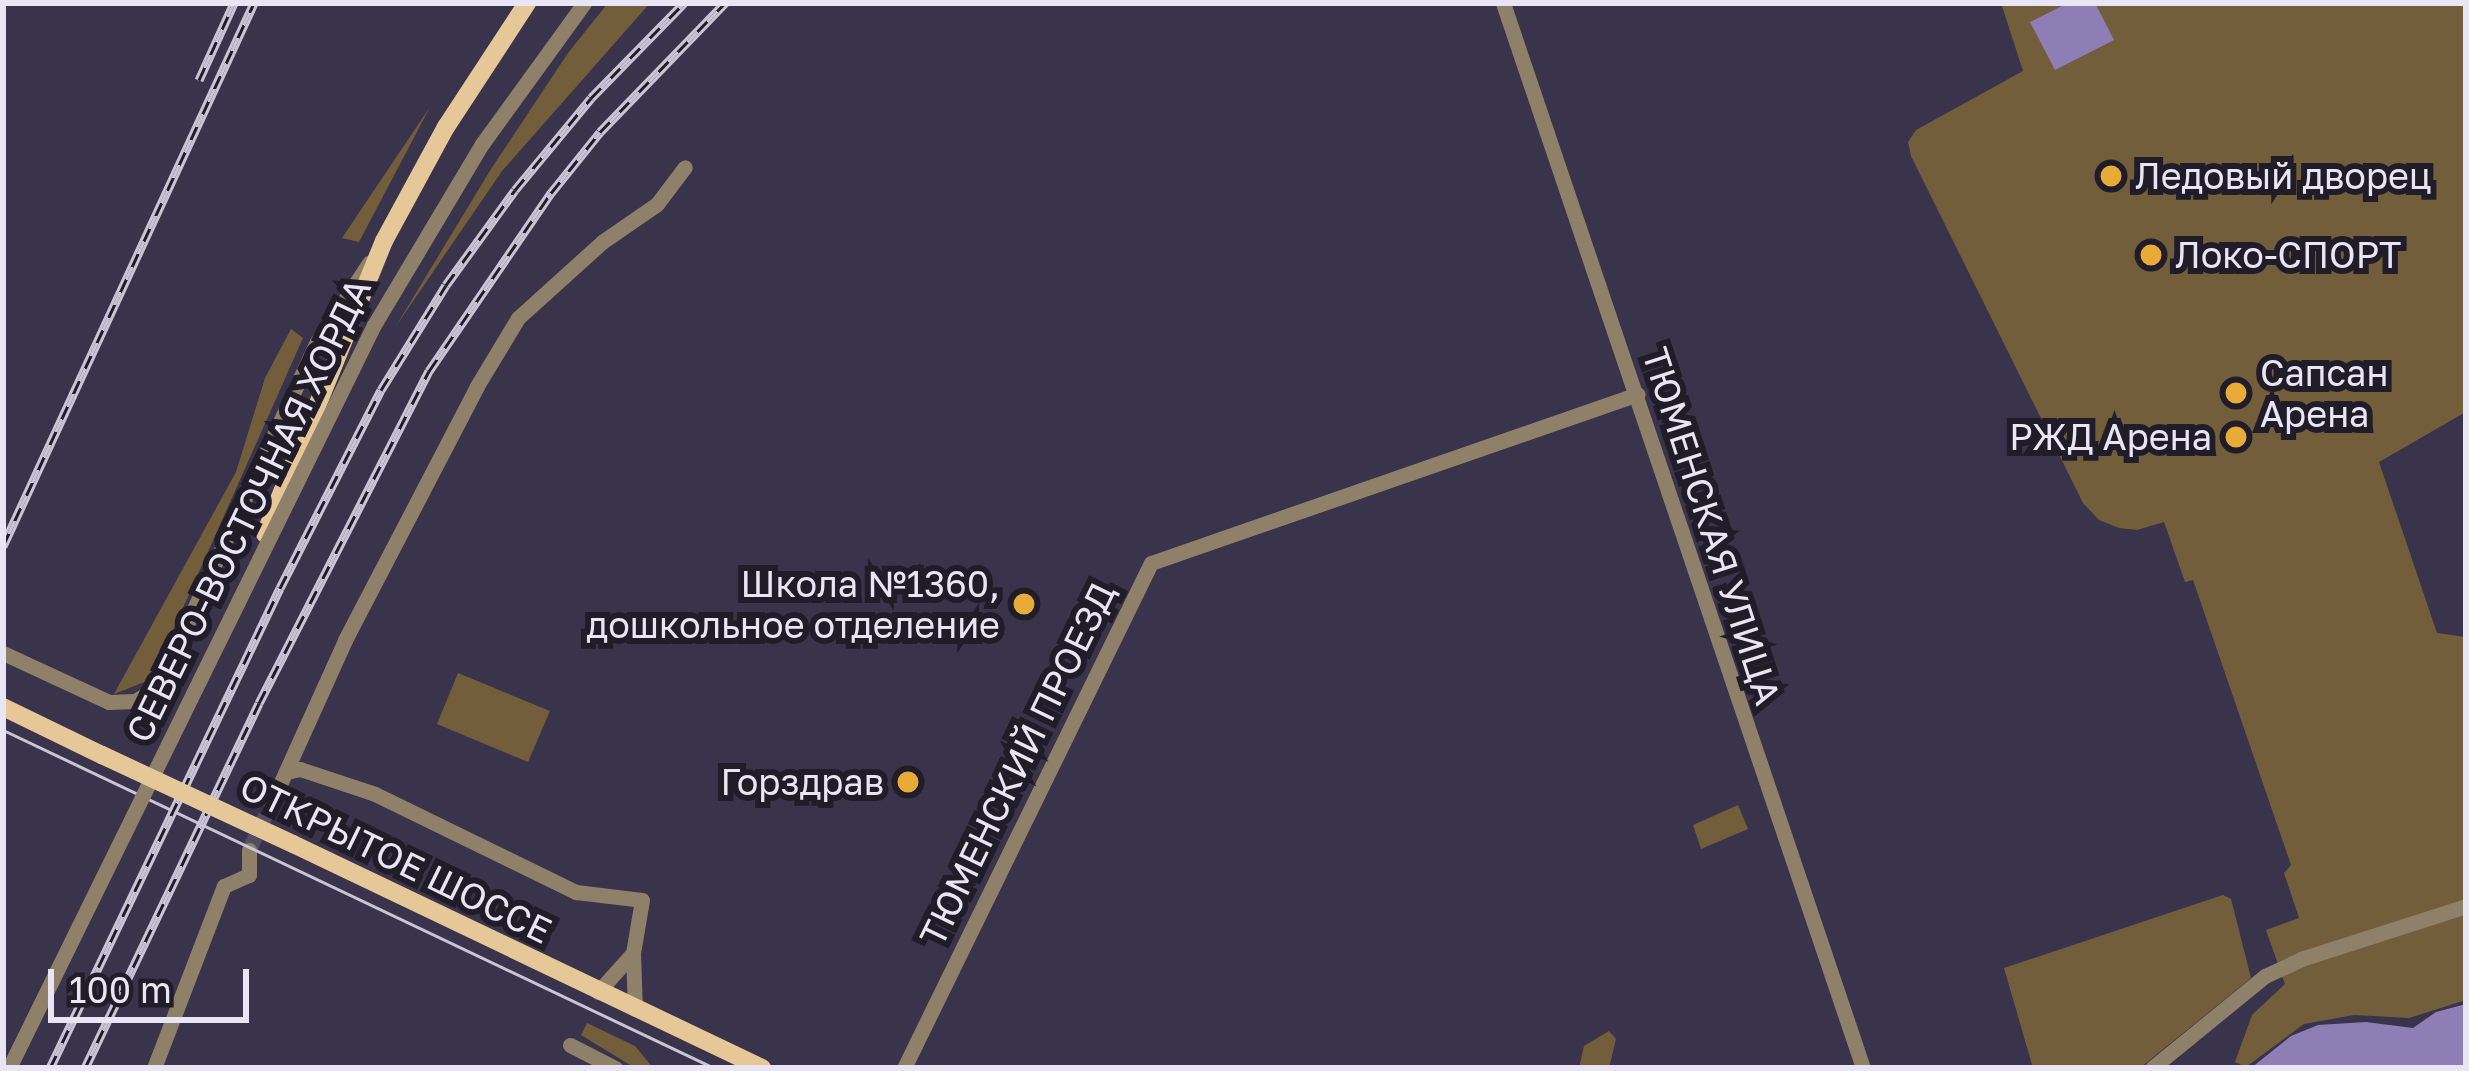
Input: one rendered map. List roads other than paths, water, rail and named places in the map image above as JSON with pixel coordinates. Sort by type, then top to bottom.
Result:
[{"type":"main road","name":"СЕВЕРО-ВОСТОЧНАЯ ХОРДА","points":[[8,1068],[255,557],[384,241],[446,127],[527,3]]},
{"type":"main road","name":"ОТКРЫТОЕ ШОССЕ","points":[[3,707],[762,1068]]},
{"type":"street","name":"СЕВЕРО-ВОСТОЧНАЯ ХОРДА","points":[[8,1068],[374,325],[482,144],[584,3]]},
{"type":"street","name":"ТЮМЕНСКАЯ УЛИЦА","points":[[1503,3],[1863,1068]]},
{"type":"street","points":[[272,802],[356,619],[477,386],[518,318],[602,242],[657,204],[686,167]]},
{"type":"street","points":[[3,653],[110,702],[136,700],[158,687],[317,342],[384,241]]},
{"type":"street","name":"ТЮМЕНСКИЙ ПРОЕЗД","points":[[904,1068],[1151,563],[1637,394]]},
{"type":"street","points":[[286,772],[300,769],[375,794],[576,892],[642,900],[633,953],[635,1009]]},
{"type":"street","points":[[154,1068],[224,886],[253,879],[249,850]]},
{"type":"street","points":[[2152,1068],[2265,976],[2301,959],[2466,906]]},
{"type":"street","points":[[598,992],[633,953]]},
{"type":"street","points":[[570,1045],[615,1068]]},
{"type":"tunnel","points":[[249,850],[272,802]]},
{"type":"tram line","points":[[3,730],[714,1068]]},
{"type":"railway","points":[[199,80],[234,3]]},
{"type":"railway","points":[[3,546],[254,3]]},
{"type":"railway","points":[[50,1068],[280,588],[381,390],[446,285],[515,190],[591,98],[684,3]]},
{"type":"railway","points":[[85,1068],[259,703],[429,371],[551,193],[600,132],[725,3]]},
{"type":"place","name":"Ледовый дворец","points":[[2111,176]]},
{"type":"place","name":"Локо-СПОРТ","points":[[2151,255]]},
{"type":"place","name":"Сапсан Арена","points":[[2236,393]]},
{"type":"place","name":"РЖД Арена","points":[[2236,437]]},
{"type":"place","name":"Школа №1360, дошкольное отделение","points":[[1024,604]]},
{"type":"place","name":"Горздрав","points":[[908,782]]}]
